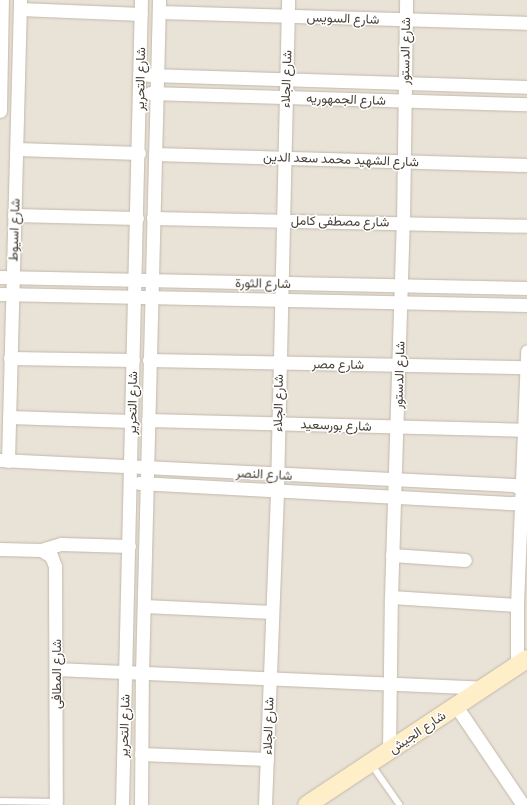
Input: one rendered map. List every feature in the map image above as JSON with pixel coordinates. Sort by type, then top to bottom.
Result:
[{"type":"main road","name":"شارع الجيش","points":[[308,805],[522,662]]},
{"type":"street","name":"شارع التحرير","points":[[122,805],[131,482],[134,297],[139,153],[141,0]]},
{"type":"street","name":"شارع الجلاء","points":[[265,805],[277,490],[280,299],[288,0]]},
{"type":"street","name":"شارع الدستور","points":[[389,751],[392,555],[403,223],[406,0]]},
{"type":"street","points":[[20,4],[141,14]]},
{"type":"street","name":"شارع اسيوط","points":[[4,461],[9,417],[10,358],[6,277],[14,215],[19,88],[20,4]]},
{"type":"street","points":[[0,111],[1,5]]},
{"type":"street","name":"شارع التحرير","points":[[141,805],[142,673],[149,360],[159,6]]},
{"type":"street","name":"شارع السويس","points":[[159,6],[288,16],[527,23]]},
{"type":"street","points":[[0,71],[19,72]]},
{"type":"street","name":"شارع الجمهوريه","points":[[140,75],[527,87]]},
{"type":"street","points":[[0,88],[19,88]]},
{"type":"street","name":"شارع الجمهوريه","points":[[140,93],[527,104]]},
{"type":"street","points":[[17,149],[139,153]]},
{"type":"street","name":"شارع الشهيد محمد سعد الدين","points":[[155,154],[527,165]]},
{"type":"street","points":[[14,215],[137,218]]},
{"type":"street","name":"شارع مصطفى كامل","points":[[153,218],[527,226]]},
{"type":"street","name":"شارع الثورة","points":[[6,277],[527,288]]},
{"type":"street","name":"شارع الثورة","points":[[6,295],[280,299],[527,305]]},
{"type":"street","points":[[522,662],[517,605],[525,489],[523,430],[527,351]]},
{"type":"street","points":[[10,358],[133,360]]},
{"type":"street","name":"شارع مصر","points":[[149,360],[527,367]]},
{"type":"street","points":[[9,417],[132,421]]},
{"type":"street","name":"شارع بورسعيد","points":[[148,420],[523,430]]},
{"type":"street","name":"شارع النصر","points":[[4,461],[513,485],[525,489]]},
{"type":"street","name":"شارع النصر","points":[[131,482],[524,502]]},
{"type":"street","points":[[0,549],[41,550],[61,544],[129,546]]},
{"type":"street","name":"شارع المطافى","points":[[41,550],[51,556],[55,566],[56,804]]},
{"type":"street","points":[[392,555],[465,560]]},
{"type":"street","points":[[391,597],[517,605]]},
{"type":"street","points":[[144,606],[272,612]]},
{"type":"street","points":[[56,669],[483,688]]},
{"type":"street","points":[[456,706],[523,805]]},
{"type":"street","points":[[141,754],[267,759]]},
{"type":"lane","points":[[370,763],[399,804]]},
{"type":"lane","points":[[0,801],[56,804]]},
{"type":"shaded area","points":[[0,0],[527,0],[527,805],[0,805]]}]
